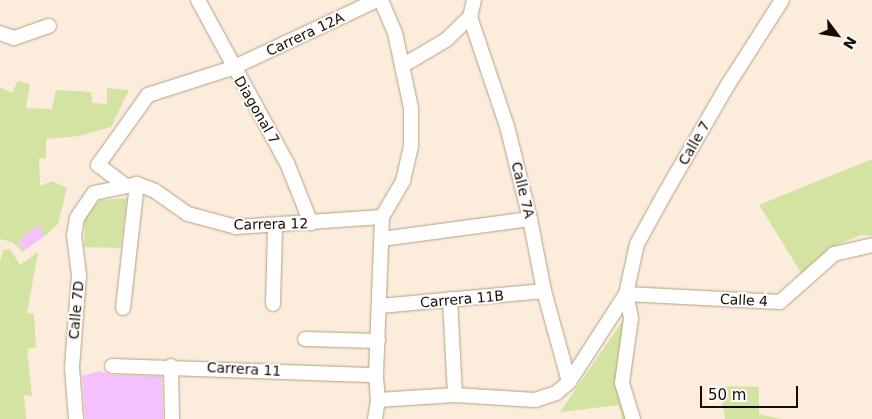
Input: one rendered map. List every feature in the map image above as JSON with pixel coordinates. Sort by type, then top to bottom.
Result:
[{"type":"street","name":"Diagonal 7","points":[[198,0],[232,68],[287,163],[311,224]]},
{"type":"street","name":"Carrera 12A","points":[[232,68],[377,0]]},
{"type":"street","points":[[375,419],[378,400],[376,376],[382,217],[403,181],[411,146],[411,108],[395,33],[381,0]]},
{"type":"street","points":[[402,66],[446,40],[470,17],[474,0]]},
{"type":"street","name":"Calle 7","points":[[626,294],[642,236],[729,83],[782,0]]},
{"type":"street","name":"Calle 7A","points":[[470,17],[506,126],[530,220],[544,291],[569,382]]},
{"type":"street","points":[[0,33],[14,38],[49,26]]},
{"type":"street","name":"Carrera 12","points":[[232,68],[148,96],[98,165],[131,185],[155,191],[188,214],[204,220],[236,227],[311,224],[382,217]]},
{"type":"street","points":[[124,308],[131,185]]},
{"type":"street","name":"Calle 7D","points":[[76,419],[72,367],[79,275],[74,235],[77,218],[84,204],[94,193],[131,185]]},
{"type":"street","points":[[382,239],[530,220]]},
{"type":"street","points":[[273,304],[275,225]]},
{"type":"street","name":"Calle 4","points":[[626,294],[780,302],[834,254],[872,245]]},
{"type":"street","name":"Carrera 11B","points":[[380,306],[544,291]]},
{"type":"street","points":[[378,400],[455,395],[535,400],[556,393],[569,382],[626,294]]},
{"type":"street","points":[[626,294],[631,318],[622,383],[633,419]]},
{"type":"street","points":[[450,299],[455,395]]},
{"type":"street","points":[[305,339],[378,341]]},
{"type":"street","name":"Carrera 11","points":[[112,366],[172,366],[376,376]]},
{"type":"street","points":[[172,366],[172,419]]},
{"type":"green space","points":[[18,81],[30,84],[26,108],[52,109],[56,90],[91,92],[92,103],[107,104],[107,88],[129,90],[111,127],[79,136],[46,139],[46,159],[39,158],[40,186],[52,181],[67,188],[58,224],[45,236],[37,226],[18,241],[25,250],[23,252],[12,242],[0,239],[0,87],[12,93]]},
{"type":"green space","points":[[872,159],[872,236],[861,235],[829,248],[802,274],[759,205]]},
{"type":"green space","points":[[127,198],[121,248],[84,247],[85,213],[101,200]]},
{"type":"green space","points":[[10,249],[20,265],[38,252],[27,313],[34,314],[36,347],[27,349],[32,396],[24,395],[26,419],[0,419],[0,262],[3,250]]},
{"type":"green space","points":[[626,316],[616,384],[631,419],[622,419],[619,405],[560,412]]},
{"type":"green space","points":[[720,386],[759,387],[759,414],[782,419],[725,419]]},
{"type":"building","points":[[37,226],[45,236],[25,250],[18,241]]},
{"type":"building","points":[[99,371],[112,375],[162,376],[163,419],[85,419],[82,376]]}]
